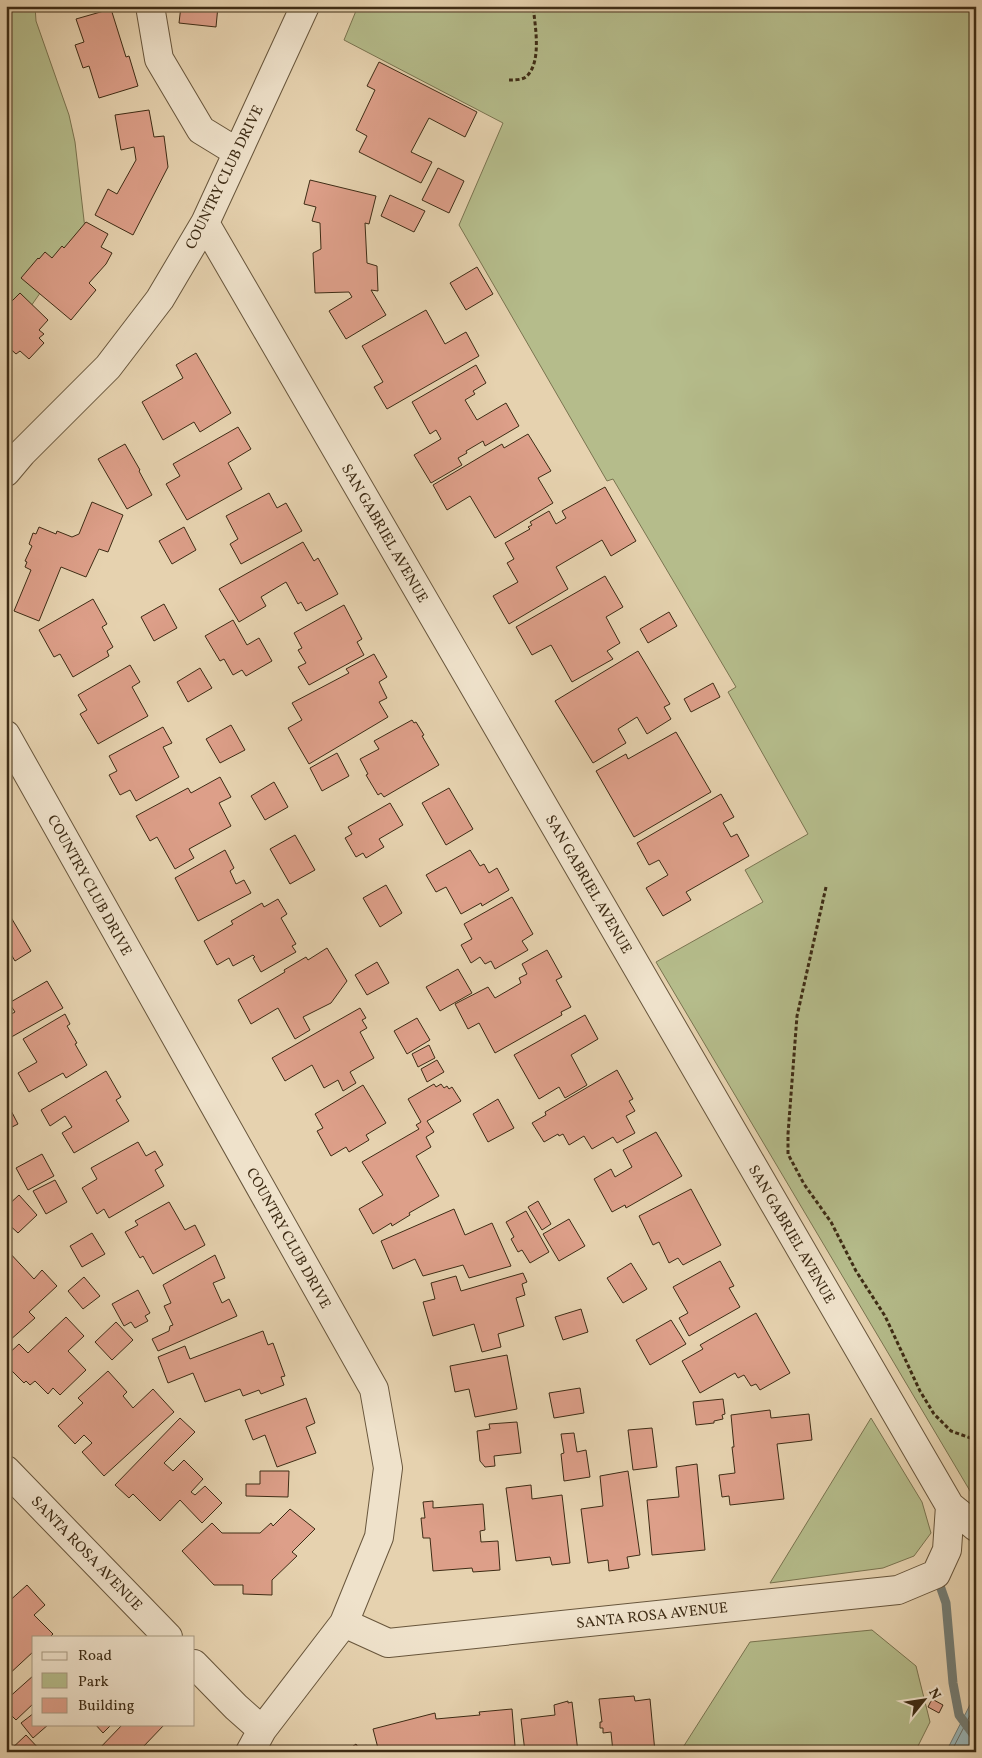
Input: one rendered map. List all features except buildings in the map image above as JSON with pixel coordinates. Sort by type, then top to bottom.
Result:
[{"type":"street","points":[[150,6],[160,59],[201,130],[237,152]]},
{"type":"street","name":"COUNTRY CLUB DRIVE","points":[[6,472],[22,453],[108,367],[160,299],[205,223],[305,6]]},
{"type":"street","name":"SAN GABRIEL AVENUE","points":[[205,223],[950,1506]]},
{"type":"street","name":"COUNTRY CLUB DRIVE","points":[[6,736],[374,1389],[388,1468],[379,1537],[344,1623],[256,1741]]},
{"type":"street","name":"SANTA ROSA AVENUE","points":[[6,1470],[167,1636]]},
{"type":"street","points":[[950,1506],[976,1527]]},
{"type":"street","name":"SANTA ROSA AVENUE","points":[[344,1623],[388,1642],[898,1590],[936,1574],[947,1550],[950,1506]]},
{"type":"street","points":[[195,1665],[236,1707],[256,1741]]},
{"type":"path","points":[[508,80],[518,80],[527,77],[535,62],[536,37],[533,6]]},
{"type":"path","points":[[826,887],[797,1016],[788,1154],[804,1184],[831,1222],[856,1271],[885,1316],[920,1391],[934,1414],[950,1431],[976,1440]]},
{"type":"green space","points":[[6,6],[35,6],[36,21],[69,115],[75,142],[85,229],[31,306],[6,308]]},
{"type":"green space","points":[[358,6],[976,6],[976,1501],[656,962],[763,902],[745,870],[808,834],[728,692],[736,687],[613,479],[607,481],[459,225],[503,123],[344,40]]},
{"type":"green space","points":[[871,1418],[922,1502],[931,1533],[914,1556],[883,1568],[770,1583]]},
{"type":"green space","points":[[872,1630],[916,1666],[930,1722],[915,1752],[680,1752],[750,1642]]},
{"type":"water","points":[[976,1693],[976,1752],[946,1752]]},
{"type":"waterway","points":[[937,1577],[946,1603],[953,1683],[959,1715],[976,1738]]}]
